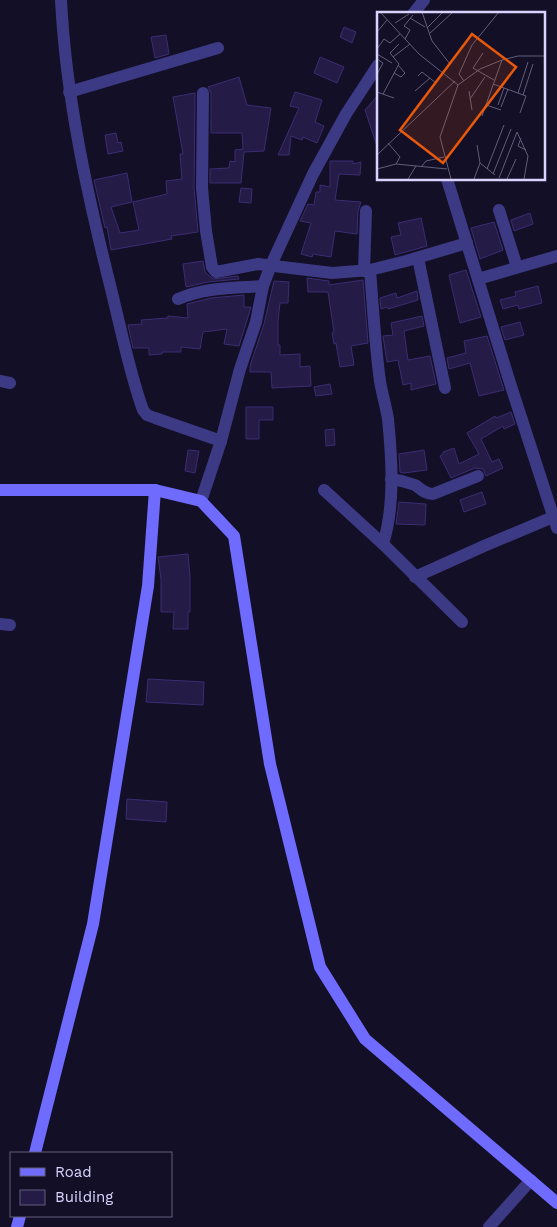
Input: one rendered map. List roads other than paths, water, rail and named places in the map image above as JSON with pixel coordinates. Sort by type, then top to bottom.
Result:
[{"type":"street","points":[[61,0],[69,92],[97,234],[144,410],[147,415],[221,441]]},
{"type":"street","points":[[415,12],[424,0]]},
{"type":"street","points":[[69,92],[218,48]]},
{"type":"street","points":[[201,501],[221,441],[240,369],[256,322],[263,286],[271,265],[317,166],[346,114],[377,67]]},
{"type":"street","points":[[203,93],[203,196],[206,231],[213,270],[220,272],[252,265],[271,265],[332,274],[367,270],[418,258],[467,243]]},
{"type":"street","points":[[415,577],[484,546],[555,522],[551,491],[478,279],[447,180]]},
{"type":"street","points":[[499,210],[517,268]]},
{"type":"street","points":[[366,211],[367,270],[381,382],[388,420],[391,479],[389,527],[383,544]]},
{"type":"street","points":[[478,279],[557,256]]},
{"type":"street","points":[[418,258],[445,388]]},
{"type":"street","points":[[178,299],[200,291],[216,288],[263,286]]},
{"type":"street","points":[[391,479],[402,481],[428,494],[433,494],[478,476]]},
{"type":"street","points":[[0,490],[155,490],[201,501],[234,536],[270,764],[320,967],[365,1039],[557,1202]]},
{"type":"street","points":[[35,1152],[93,924],[148,586],[155,490]]},
{"type":"street","points":[[324,490],[383,544],[462,622]]},
{"type":"street","points":[[488,1227],[531,1180]]}]
